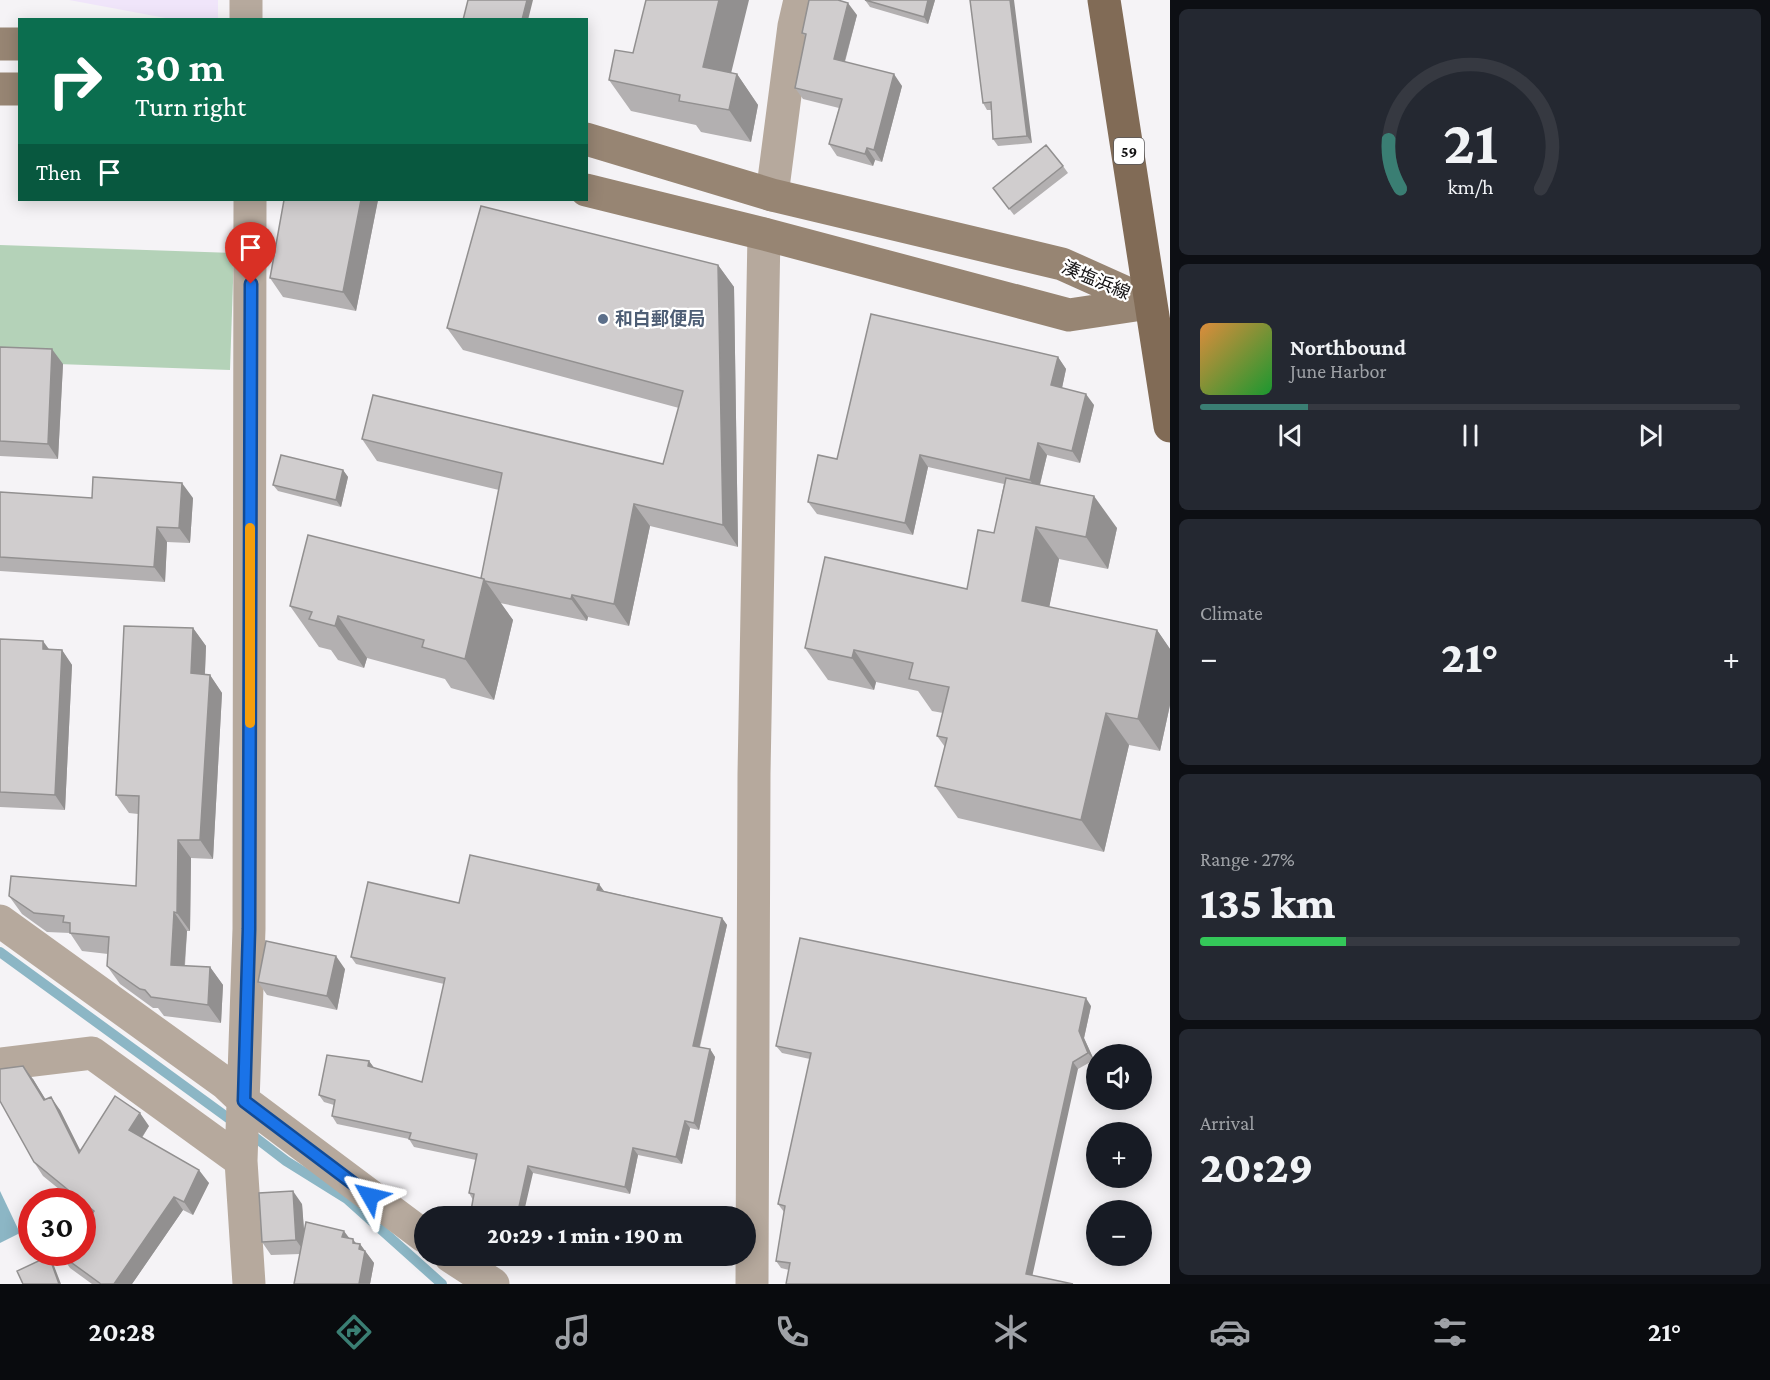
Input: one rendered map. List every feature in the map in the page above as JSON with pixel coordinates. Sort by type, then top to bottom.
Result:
[{"type":"main road","name":"59","points":[[1104,0],[1121,97],[1149,303],[1169,412]]},
{"type":"main road","points":[[0,44],[18,44]]},
{"type":"main road","points":[[0,89],[18,89]]},
{"type":"main road","name":"湊塩浜線","points":[[588,140],[772,195],[1062,264],[1149,303]]},
{"type":"main road","name":"湊塩浜線","points":[[588,190],[764,234],[1069,315],[1149,303]]},
{"type":"street","points":[[246,0],[246,18]]},
{"type":"street","points":[[772,195],[794,26],[800,0]]},
{"type":"street","points":[[249,1284],[241,1161],[249,929],[250,201]]},
{"type":"street","points":[[752,1284],[754,774],[764,234]]},
{"type":"street","points":[[0,921],[225,1083],[244,1101],[414,1228]]},
{"type":"street","points":[[0,1064],[92,1053],[241,1161]]},
{"type":"street","points":[[465,1266],[493,1284]]},
{"type":"shaded area","points":[[69,0],[218,0],[218,18],[166,18]]},
{"type":"green space","points":[[0,245],[234,253],[230,370],[0,362]]},
{"type":"water","points":[[0,1191],[18,1229],[18,1234],[0,1243]]},
{"type":"building","points":[[468,0],[527,0],[522,18],[464,18]]},
{"type":"building","points":[[646,0],[719,0],[703,67],[737,74],[729,110],[679,101],[680,95],[609,80],[615,50],[633,53]]},
{"type":"building","points":[[809,0],[838,0],[848,3],[834,59],[894,74],[874,150],[867,148],[865,154],[829,144],[842,99],[795,88],[806,34],[802,33]]},
{"type":"building","points":[[865,0],[928,0],[924,17]]},
{"type":"building","points":[[970,0],[1010,0],[1027,136],[993,139],[991,102],[983,103]]},
{"type":"building","points":[[1046,145],[1063,166],[1009,209],[993,188]]},
{"type":"building","points":[[284,201],[361,201],[343,292],[270,278]]},
{"type":"building","points":[[481,206],[718,265],[723,525],[634,504],[614,604],[572,595],[571,599],[485,581],[481,578],[502,473],[362,439],[373,395],[663,464],[683,391],[447,328]]},
{"type":"building","points":[[871,314],[1058,357],[1051,385],[1086,394],[1072,451],[1038,443],[1030,480],[920,455],[905,523],[808,502],[818,455],[837,459]]},
{"type":"building","points":[[0,347],[52,349],[48,444],[0,441]]},
{"type":"building","points":[[281,455],[343,470],[336,500],[273,485]]},
{"type":"building","points":[[93,477],[182,483],[179,528],[157,527],[154,567],[0,557],[0,492],[92,498]]},
{"type":"building","points":[[1006,478],[1094,496],[1086,537],[1036,527],[1022,601],[1157,630],[1138,719],[1106,713],[1081,820],[935,786],[947,738],[937,736],[949,687],[909,679],[913,663],[854,650],[852,658],[805,648],[825,557],[967,589],[978,530],[994,533]]},
{"type":"building","points":[[308,535],[484,579],[465,659],[422,647],[424,640],[338,616],[335,626],[309,619],[312,612],[290,606]]},
{"type":"building","points":[[124,626],[193,628],[191,673],[210,675],[200,840],[178,840],[177,913],[174,912],[171,965],[210,967],[208,1005],[151,997],[145,990],[140,989],[107,966],[109,937],[70,933],[70,923],[63,922],[64,916],[34,913],[9,896],[11,876],[136,886],[139,796],[116,795]]},
{"type":"building","points":[[0,639],[43,641],[43,649],[62,650],[55,795],[0,792]]},
{"type":"building","points":[[470,855],[599,884],[597,890],[722,918],[693,1046],[710,1049],[694,1123],[685,1121],[676,1157],[633,1148],[625,1187],[528,1166],[519,1206],[472,1206],[474,1194],[469,1193],[477,1154],[409,1139],[411,1133],[332,1116],[335,1100],[319,1095],[327,1055],[369,1061],[368,1066],[422,1082],[445,978],[351,957],[368,882],[459,903]]},
{"type":"building","points":[[800,938],[1086,998],[1079,1031],[1086,1054],[1073,1062],[1026,1274],[1073,1284],[786,1284],[790,1263],[776,1261],[785,1206],[778,1204],[811,1053],[776,1046]]},
{"type":"building","points":[[266,941],[336,956],[327,996],[258,982]]},
{"type":"building","points":[[23,1066],[44,1100],[51,1097],[79,1153],[115,1096],[140,1113],[129,1130],[199,1170],[184,1202],[174,1197],[114,1284],[101,1284],[76,1266],[96,1266],[96,1188],[66,1188],[34,1162],[0,1101],[0,1069]]},
{"type":"building","points":[[293,1191],[296,1240],[262,1242],[259,1193]]},
{"type":"building","points":[[306,1222],[344,1231],[342,1237],[353,1239],[353,1243],[360,1244],[359,1249],[365,1251],[359,1284],[294,1284]]},
{"type":"building","points":[[28,1266],[53,1266],[59,1284],[23,1284],[17,1271]]},
{"type":"waterway","points":[[0,952],[235,1123]]},
{"type":"waterway","points":[[248,1132],[286,1161],[347,1199],[442,1284]]},
{"type":"slow traffic","points":[[250,528],[250,723]]},
{"type":"place","name":"和白郵便局","points":[[603,319]]},
{"type":"route","points":[[251,284],[249,929],[244,1101],[370,1196]]}]
